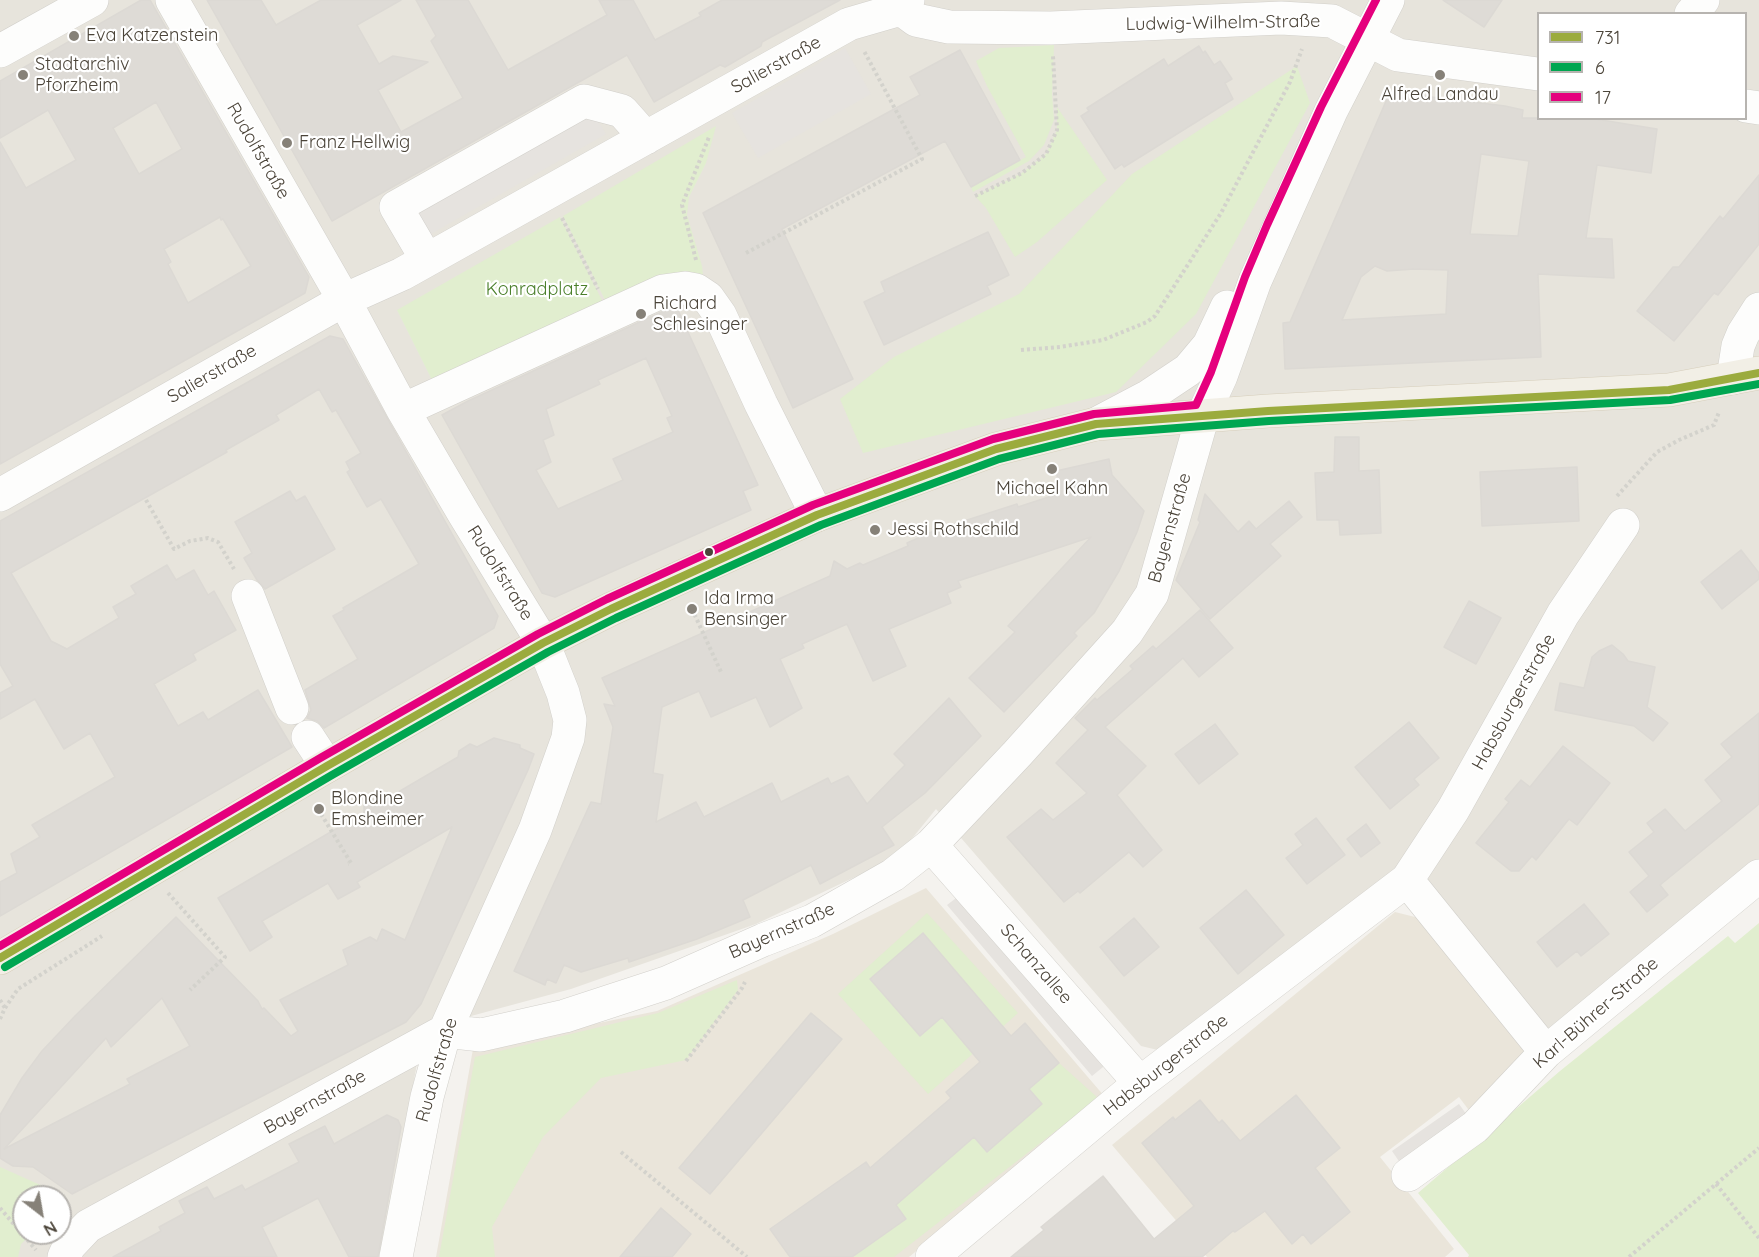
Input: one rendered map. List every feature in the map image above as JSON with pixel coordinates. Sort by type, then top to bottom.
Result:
[{"type":"main road","points":[[0,958],[327,766],[543,643],[622,604],[817,515],[996,449],[1096,424],[1203,415],[1669,390],[1746,375]]},
{"type":"street","points":[[0,51],[92,0]]},
{"type":"street","name":"Rudolfstraße","points":[[172,0],[464,514],[543,643],[563,693],[570,720],[568,738],[535,830],[444,1031],[427,1096],[396,1257]]},
{"type":"street","name":"Bayernstraße","points":[[64,1257],[69,1246],[88,1226],[444,1031],[481,1035],[565,1016],[666,983],[812,921],[893,875],[931,845],[1127,632],[1152,594],[1203,415],[1221,376],[1255,281],[1331,111],[1388,0]]},
{"type":"street","points":[[1693,12],[1702,0]]},
{"type":"street","name":"Salierstraße","points":[[0,495],[344,300],[427,261],[646,138],[753,89],[849,24],[902,3]]},
{"type":"street","name":"Ludwig-Wilhelm-Straße","points":[[902,3],[916,20],[949,27],[1051,28],[1281,18],[1332,21],[1398,55],[1537,74]]},
{"type":"street","points":[[427,261],[396,207],[584,101],[622,111],[646,138]]},
{"type":"street","points":[[1096,424],[1149,396],[1188,370],[1209,345],[1233,294],[1255,281]]},
{"type":"street","points":[[404,410],[672,289],[696,290],[708,298],[720,315],[761,404],[817,515]]},
{"type":"street","points":[[1746,375],[1738,346],[1743,333],[1759,309]]},
{"type":"street","name":"Habsburgerstraße","points":[[932,1257],[1140,1083],[1407,880],[1453,810],[1563,614],[1623,525]]},
{"type":"street","points":[[248,596],[292,708]]},
{"type":"street","points":[[308,737],[327,766]]},
{"type":"street","name":"Schanzallee","points":[[931,845],[1140,1083]]},
{"type":"street","name":"Karl-Bührer-Straße","points":[[1408,1175],[1475,1127],[1546,1052],[1759,876]]},
{"type":"street","points":[[1407,880],[1546,1052]]},
{"type":"path","points":[[1021,350],[1103,340],[1147,322],[1155,316],[1221,213],[1285,92],[1313,20]]},
{"type":"path","points":[[746,253],[922,159],[849,24]]},
{"type":"path","points":[[975,196],[1022,173],[1046,154],[1057,130],[1051,28]]},
{"type":"path","points":[[694,255],[682,205],[712,129]]},
{"type":"path","points":[[538,199],[598,290]]},
{"type":"path","points":[[1645,464],[1665,448],[1714,425],[1716,419]]},
{"type":"path","points":[[146,500],[174,549],[200,539],[208,538],[219,543],[248,596]]},
{"type":"path","points":[[692,609],[721,672],[719,672]]},
{"type":"path","points":[[318,809],[351,863],[348,864]]},
{"type":"path","points":[[147,871],[225,957],[190,990]]},
{"type":"path","points":[[159,901],[169,895]]},
{"type":"path","points":[[0,1019],[18,989],[111,931]]},
{"type":"path","points":[[686,1061],[742,988],[763,940]]},
{"type":"path","points":[[0,1000],[5,1008]]},
{"type":"path","points":[[1629,1257],[1759,1148]]},
{"type":"path","points":[[621,1152],[747,1257]]},
{"type":"path","points":[[1716,1184],[1759,1238]]},
{"type":"path","points":[[0,1208],[12,1222]]},
{"type":"shaded area","points":[[0,0],[1759,0],[1759,868],[1557,1033],[1536,1026],[1402,863],[1162,1051],[1141,1046],[936,809],[897,857],[756,924],[571,989],[423,1029],[383,1257],[0,1257]]},
{"type":"shaded area","points":[[845,48],[871,94],[758,158],[732,113]]},
{"type":"shaded area","points":[[578,112],[596,118],[606,134],[429,235],[413,224],[417,202]]},
{"type":"shaded area","points":[[926,888],[1105,1097],[909,1257],[436,1257],[473,1049],[657,1011],[833,934]]},
{"type":"shaded area","points":[[964,892],[1108,1063],[1092,1076],[947,905]]},
{"type":"shaded area","points":[[1395,912],[1423,919],[1531,1053],[1474,1117],[1459,1097],[1380,1157],[1454,1249],[1445,1257],[1207,1257],[1112,1145]]},
{"type":"shaded area","points":[[1459,1104],[1474,1125],[1407,1173],[1392,1151]]},
{"type":"green space","points":[[1054,45],[1052,94],[1054,120],[1044,145],[1029,161],[973,192],[971,187],[1026,157],[976,61],[999,48]]},
{"type":"green space","points":[[1297,66],[1310,103],[1196,314],[1116,392],[863,453],[840,399],[894,357],[1019,294],[1132,174]]},
{"type":"green space","points":[[1057,107],[1107,180],[1037,242],[1015,257],[986,208],[975,196],[1022,173],[1046,154],[1057,130]]},
{"type":"green space","name":"Konradplatz","points":[[716,126],[706,163],[689,197],[687,215],[702,266],[705,294],[612,314],[563,216]]},
{"type":"green space","name":"Konradplatz","points":[[560,217],[609,314],[437,390],[397,310]]},
{"type":"green space","points":[[927,913],[1018,1013],[928,1094],[838,994]]},
{"type":"green space","points":[[1759,923],[1759,1257],[1468,1257],[1469,1255],[1418,1193],[1560,1071],[1728,936],[1735,943]]},
{"type":"green space","points":[[737,980],[738,990],[686,1060],[601,1078],[543,1137],[492,1227],[495,1257],[439,1257],[475,1057],[658,1013]]},
{"type":"green space","points":[[1059,1063],[1098,1098],[894,1257],[852,1257],[905,1219],[892,1200],[916,1188],[974,1137],[986,1151],[1041,1104],[1029,1089]]},
{"type":"green space","points":[[0,1167],[40,1185],[12,1185],[12,1245],[21,1245],[18,1257],[0,1257]]},
{"type":"building","points":[[141,0],[150,0],[309,277],[305,293],[0,464],[0,142],[26,188],[76,160],[48,110],[0,138],[0,81]],"holes":[[[156,102],[182,149],[139,174],[113,128]],[[220,217],[251,266],[188,303],[168,264],[171,262],[164,249]]]},
{"type":"building","points":[[207,0],[261,0],[276,25],[321,0],[401,0],[357,25],[379,64],[393,56],[428,62],[378,90],[401,132],[463,98],[431,41],[436,36],[416,0],[468,0],[508,70],[607,15],[599,0],[633,0],[655,40],[701,16],[699,13],[722,0],[840,0],[762,42],[761,46],[725,67],[720,65],[654,102],[627,55],[332,221]]},
{"type":"building","points":[[1443,0],[1502,0],[1484,27]]},
{"type":"building","points":[[1199,46],[1214,65],[1220,61],[1232,79],[1225,83],[1233,99],[1124,167],[1122,164],[1115,169],[1081,116],[1089,111],[1087,108],[1164,59],[1168,66]]},
{"type":"building","points":[[960,50],[1020,160],[971,187],[945,141],[782,229],[853,379],[793,408],[703,213],[920,95],[910,77]]},
{"type":"building","points":[[1390,92],[1505,106],[1523,110],[1522,118],[1601,120],[1657,129],[1651,173],[1597,165],[1586,238],[1612,239],[1614,278],[1538,274],[1541,357],[1285,369],[1283,323],[1290,322]],"holes":[[[1481,154],[1529,161],[1518,236],[1470,234]],[[1375,266],[1387,271],[1448,270],[1446,314],[1342,320],[1361,277]]]},
{"type":"building","points":[[1759,175],[1759,244],[1718,295],[1714,293],[1674,341],[1637,311],[1673,267],[1679,267],[1720,216],[1723,219]]},
{"type":"building","points":[[988,232],[1009,275],[987,286],[991,294],[884,345],[864,302],[885,292],[881,282]]},
{"type":"building","points":[[677,308],[758,485],[743,491],[751,510],[555,597],[542,593],[442,415],[668,309]],"holes":[[[646,358],[672,416],[667,418],[673,432],[613,459],[623,480],[558,509],[536,470],[551,462],[543,440],[554,435],[546,409],[600,384],[598,380]]]},
{"type":"building","points":[[330,336],[343,339],[498,616],[494,628],[324,728],[317,721],[307,718],[311,710],[305,690],[358,659],[333,616],[419,564],[381,499],[367,507],[347,472],[350,470],[346,462],[361,453],[336,410],[332,412],[319,389],[276,415],[279,420],[226,450],[227,452],[11,573],[51,641],[67,649],[119,618],[113,607],[136,594],[131,586],[167,565],[176,580],[194,570],[208,595],[214,591],[236,630],[193,654],[196,660],[154,684],[178,726],[203,712],[208,720],[258,690],[292,747],[0,916],[0,882],[17,873],[11,854],[40,837],[32,825],[115,777],[90,733],[64,749],[35,699],[0,719],[0,693],[13,686],[0,664],[0,521]]},
{"type":"building","points":[[1335,437],[1359,437],[1359,471],[1379,470],[1381,533],[1340,535],[1339,520],[1317,520],[1315,473],[1334,472]]},
{"type":"building","points":[[1109,459],[1112,475],[1144,511],[1137,532],[1119,571],[1094,613],[1074,633],[1077,636],[1004,712],[969,678],[1015,632],[1008,626],[1091,537],[958,581],[961,587],[947,593],[951,603],[889,629],[906,666],[873,681],[847,624],[802,644],[804,648],[780,659],[802,708],[770,727],[756,697],[711,717],[699,691],[662,707],[653,773],[663,775],[656,822],[696,802],[704,817],[772,783],[781,802],[828,778],[831,784],[848,776],[867,804],[905,765],[894,754],[949,698],[981,736],[925,793],[882,827],[894,845],[820,884],[811,865],[743,900],[750,917],[697,939],[629,962],[628,958],[581,972],[564,965],[556,983],[547,979],[545,985],[514,971],[591,802],[601,804],[613,727],[604,704],[615,706],[602,678],[830,576],[834,561],[847,569],[860,563],[863,565],[908,546],[907,543],[936,530],[1017,504],[1018,507],[1061,493],[1056,471]]},
{"type":"building","points":[[1577,467],[1579,521],[1482,526],[1480,472]]},
{"type":"building","points":[[290,491],[296,501],[305,496],[335,549],[265,589],[244,558],[252,553],[235,522]]},
{"type":"building","points":[[1205,494],[1238,532],[1249,521],[1256,529],[1289,501],[1302,517],[1270,544],[1281,556],[1210,619],[1176,580],[1200,522],[1198,520]]},
{"type":"building","points":[[1741,550],[1759,573],[1759,579],[1722,609],[1701,582]]},
{"type":"building","points":[[1469,601],[1501,618],[1476,664],[1444,647]]},
{"type":"building","points":[[1200,610],[1233,648],[1199,677],[1183,658],[1105,727],[1146,766],[1117,795],[1162,850],[1143,867],[1129,852],[1080,893],[1078,891],[1064,902],[1007,837],[1041,809],[1053,820],[1087,793],[1056,763],[1088,730],[1075,718],[1095,698],[1097,700],[1133,669],[1130,666],[1153,646],[1156,649]]},
{"type":"building","points":[[1612,645],[1628,661],[1655,667],[1647,707],[1668,723],[1653,741],[1634,726],[1555,710],[1560,683],[1584,688],[1592,657]]},
{"type":"building","points":[[1759,713],[1759,804],[1660,885],[1668,895],[1647,912],[1630,892],[1649,876],[1629,852],[1654,832],[1647,823],[1665,809],[1685,831],[1722,801],[1705,780],[1732,757],[1721,744]]},
{"type":"building","points":[[1409,722],[1439,758],[1414,779],[1419,785],[1390,809],[1355,767]]},
{"type":"building","points":[[1215,724],[1238,754],[1199,784],[1175,754]]},
{"type":"building","points":[[494,738],[520,745],[520,748],[534,754],[421,1004],[406,1022],[72,1194],[72,1185],[59,1185],[33,1167],[13,1166],[0,1158],[0,1115],[22,1078],[42,1051],[75,1016],[176,917],[258,1001],[262,1009],[264,1008],[291,1036],[298,1031],[280,1000],[348,965],[343,950],[370,937],[377,941],[382,929],[405,940],[452,827],[357,882],[360,887],[338,899],[328,883],[262,921],[272,937],[250,951],[218,898],[364,813],[364,804],[376,798],[383,801],[458,757],[459,751],[470,744],[477,747]],"holes":[[[162,998],[190,1046],[127,1079],[130,1084],[4,1149],[106,1038],[111,1047]]]},
{"type":"building","points":[[1563,746],[1610,783],[1577,825],[1569,819],[1536,860],[1532,856],[1519,871],[1511,871],[1476,843],[1509,802],[1505,799],[1521,780],[1530,787]]},
{"type":"building","points":[[1316,818],[1345,855],[1307,884],[1286,858],[1303,845],[1295,834]]},
{"type":"building","points":[[1366,824],[1380,843],[1361,857],[1347,839]]},
{"type":"building","points":[[1246,890],[1284,935],[1238,974],[1200,928]]},
{"type":"building","points":[[1584,904],[1609,934],[1581,956],[1577,951],[1557,967],[1537,942]]},
{"type":"building","points":[[1134,918],[1159,947],[1124,976],[1100,947]]},
{"type":"building","points":[[923,933],[1011,1036],[1025,1023],[1059,1063],[1029,1089],[1042,1104],[987,1152],[974,1137],[896,1205],[906,1219],[852,1257],[790,1257],[770,1229],[866,1162],[870,1168],[951,1098],[946,1092],[980,1062],[942,1017],[920,1036],[870,979]]},
{"type":"building","points":[[811,1013],[842,1039],[710,1194],[679,1168]]},
{"type":"building","points":[[1296,1095],[1340,1148],[1315,1168],[1350,1212],[1311,1244],[1303,1234],[1292,1244],[1265,1211],[1235,1232],[1233,1231],[1202,1257],[1011,1257],[1044,1230],[1041,1227],[1103,1176],[1154,1239],[1194,1206],[1142,1143],[1173,1117],[1175,1120],[1200,1100],[1219,1123],[1222,1120],[1240,1141]]},
{"type":"building","points":[[387,1115],[398,1120],[401,1127],[378,1257],[349,1257],[318,1198],[262,1227],[277,1257],[113,1257],[161,1231],[159,1227],[185,1213],[179,1201],[207,1187],[214,1199],[242,1185],[245,1190],[299,1162],[289,1144],[325,1126],[334,1144]]},
{"type":"building","points":[[661,1208],[691,1234],[672,1257],[620,1257]]},
{"type":"transit line","name":"17","points":[[0,946],[322,757],[538,634],[607,599],[813,505],[993,439],[1094,414],[1196,405],[1211,372],[1245,277],[1267,225],[1321,107],[1376,0]]},
{"type":"transit line","name":"731","points":[[0,958],[327,766],[543,643],[611,609],[817,515],[996,449],[1096,424],[1268,411],[1669,390],[1759,373]]},
{"type":"transit line","name":"6","points":[[5,967],[332,775],[548,652],[616,618],[821,525],[999,459],[1098,434],[1269,421],[1670,400],[1759,384]]},
{"type":"place","name":"Eva Katzenstein","points":[[74,36]]},
{"type":"place","name":"Stadtarchiv Pforzheim","points":[[23,75]]},
{"type":"place","name":"Alfred Landau","points":[[1440,75]]},
{"type":"place","name":"Franz Hellwig","points":[[287,143]]},
{"type":"place","name":"Richard Schlesinger","points":[[641,314]]},
{"type":"place","name":"Michael Kahn","points":[[1052,469]]},
{"type":"place","name":"Jessi Rothschild","points":[[875,530]]},
{"type":"place","name":"Ida Irma Bensinger","points":[[692,609]]},
{"type":"place","name":"Blondine Emsheimer","points":[[319,809]]}]
